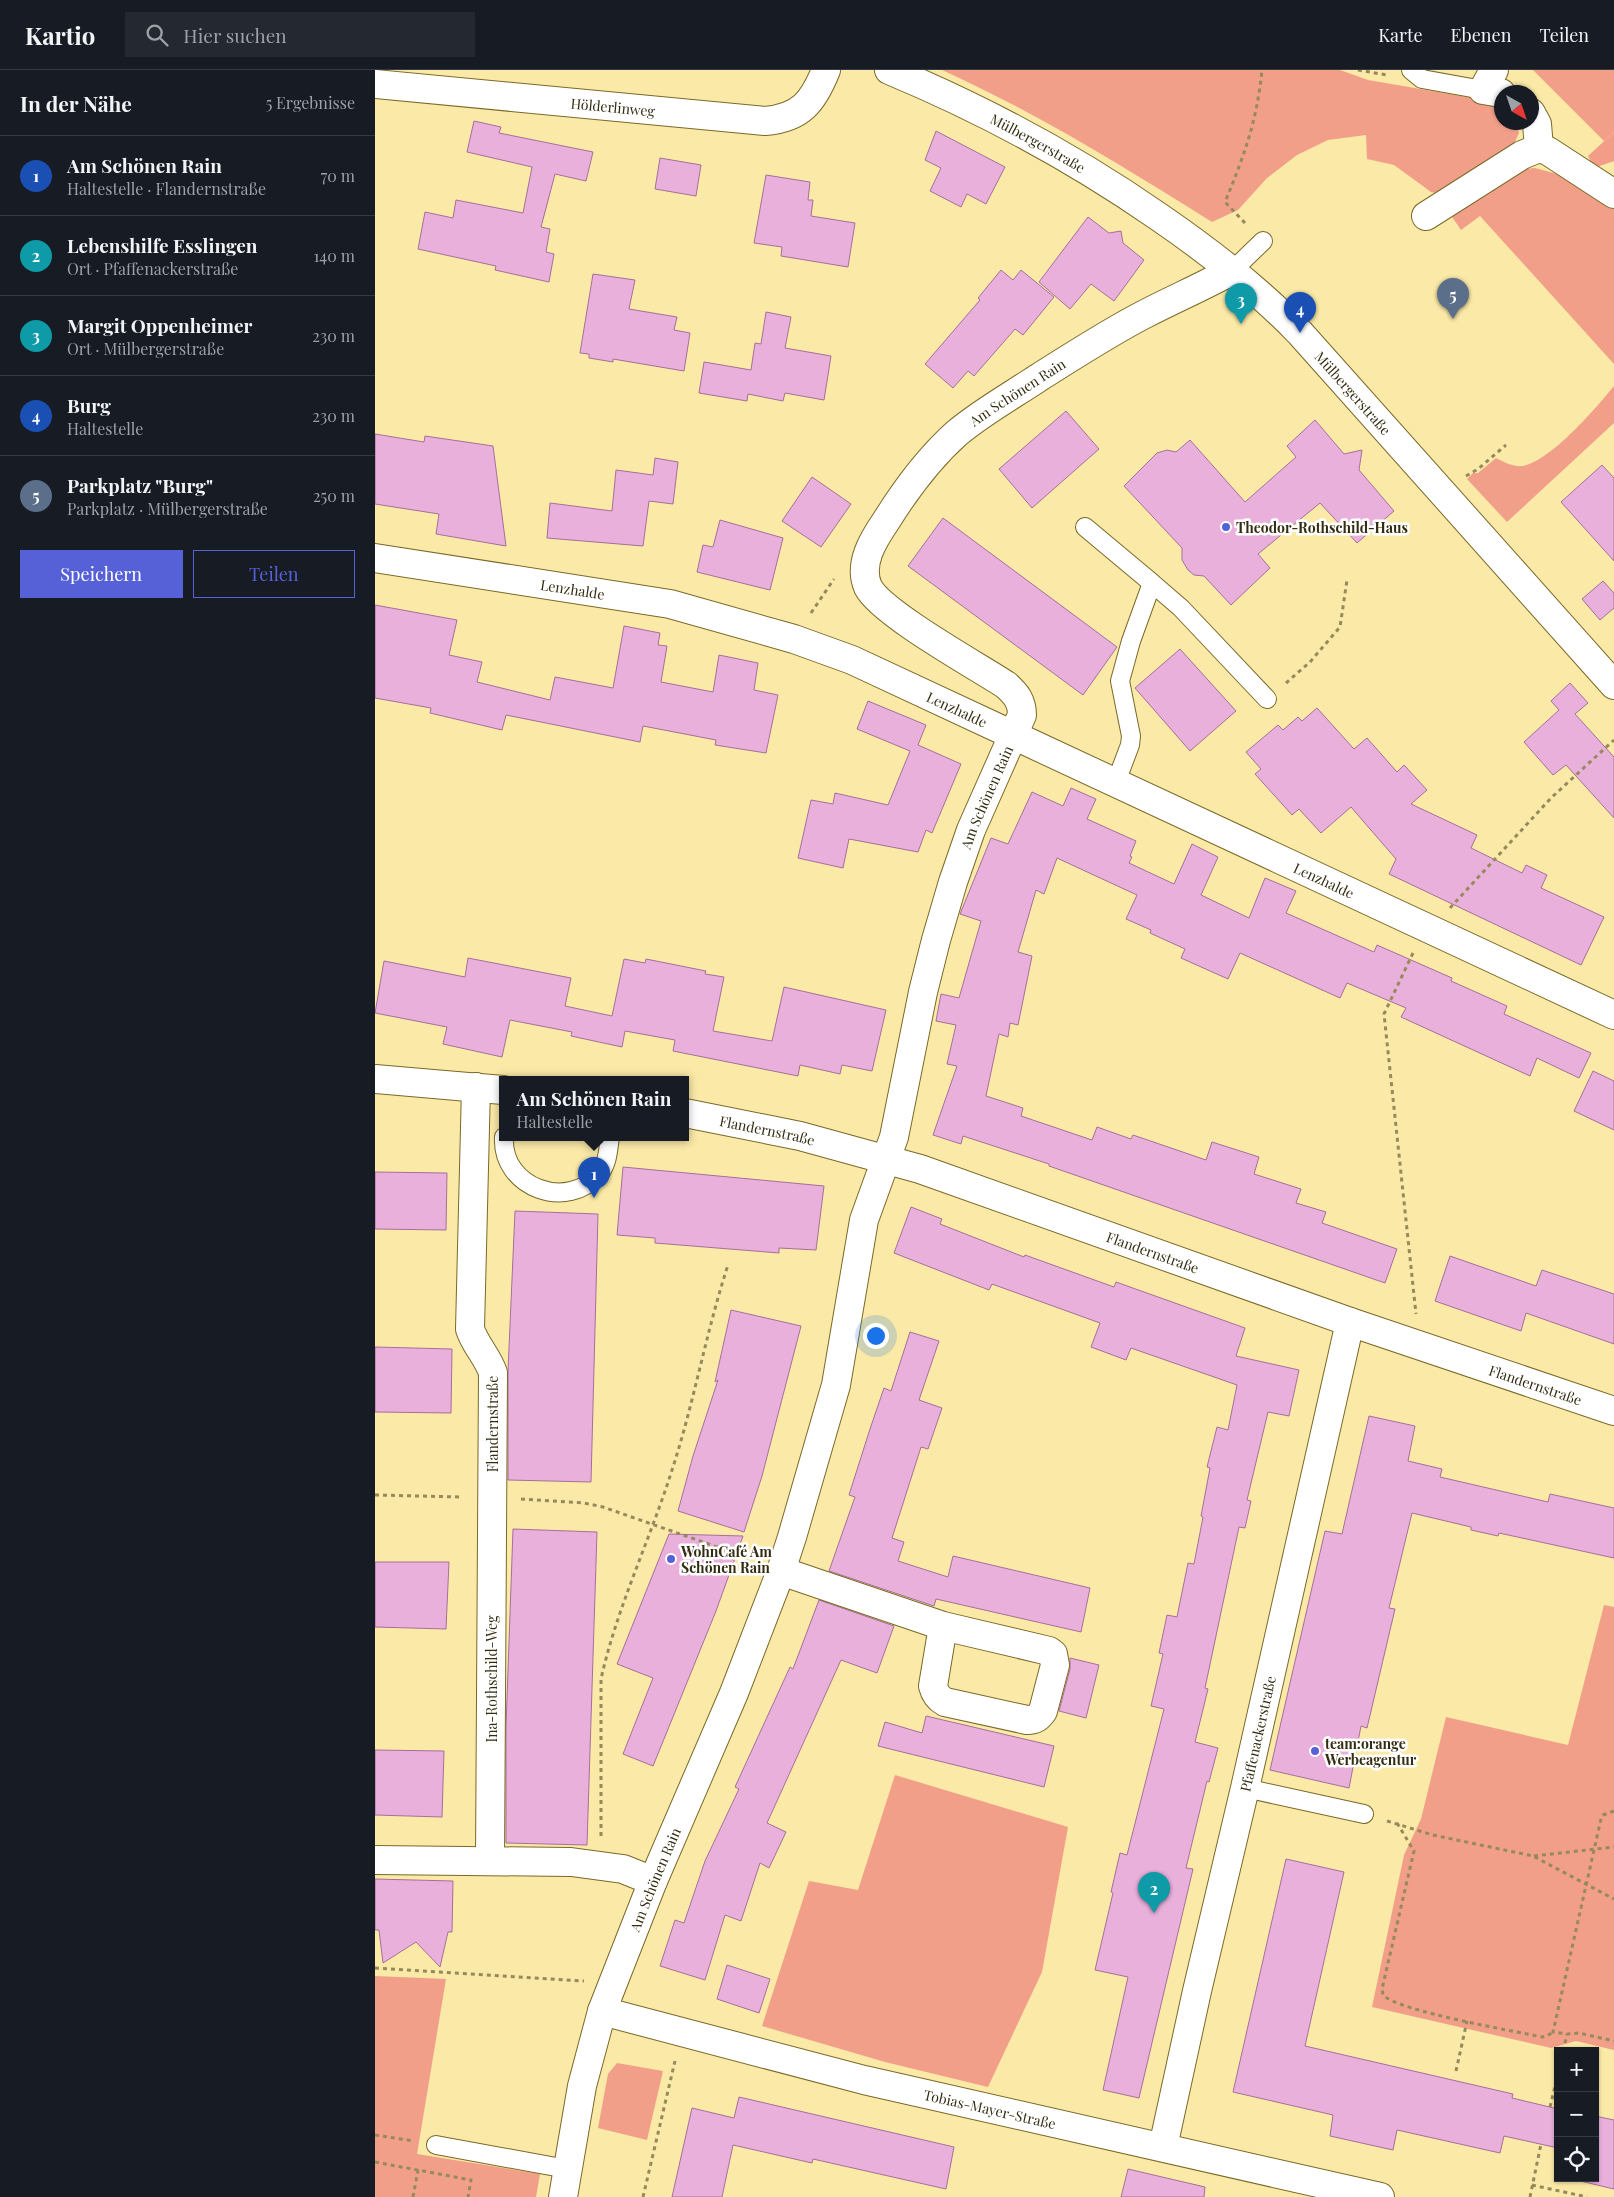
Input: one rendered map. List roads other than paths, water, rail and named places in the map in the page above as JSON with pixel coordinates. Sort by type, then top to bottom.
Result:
[{"type":"street","name":"Hölderlinweg","points":[[375,84],[765,120],[785,118],[803,108],[812,98],[827,70]]},
{"type":"street","name":"Mülbergerstraße","points":[[889,70],[953,97],[1064,155],[1140,204],[1233,270],[1300,333],[1614,685]]},
{"type":"street","points":[[1538,130],[1539,148]]},
{"type":"street","points":[[1425,216],[1522,155],[1539,148],[1548,151],[1614,194]]},
{"type":"street","name":"Am Schönen Rain","points":[[563,2197],[583,2079],[611,1986],[653,1881],[734,1693],[781,1572],[836,1385],[864,1220],[899,1116],[923,992],[953,882],[971,830],[1022,715],[1022,706],[1014,692],[897,615],[869,589],[864,570],[871,546],[900,498],[924,468],[957,434],[970,424],[1097,340],[1233,270]]},
{"type":"street","name":"Lenzhalde","points":[[375,558],[670,604],[794,638],[883,673],[1614,1016]]},
{"type":"street","points":[[375,1079],[499,1090]]},
{"type":"street","name":"Flandernstraße","points":[[476,1087],[470,1329],[473,1338],[490,1364],[493,1373],[493,1497]]},
{"type":"street","name":"Flandernstraße","points":[[689,1115],[800,1136],[929,1172],[1350,1322],[1614,1411]]},
{"type":"street","name":"Pfaffenackerstraße","points":[[1163,2147],[1350,1322]]},
{"type":"street","name":"Ina-Rothschild-Weg","points":[[490,1860],[493,1497]]},
{"type":"street","points":[[781,1572],[943,1626],[1049,1650],[1053,1654],[1055,1665],[1043,1711],[1039,1716],[1033,1720],[1027,1720],[945,1702],[939,1699],[934,1693],[933,1686],[943,1626]]},
{"type":"street","points":[[375,1860],[490,1860],[599,1864],[623,1869],[653,1881]]},
{"type":"street","name":"Tobias-Mayer-Straße","points":[[602,2012],[864,2080],[1380,2197]]},
{"type":"lane","points":[[1411,70],[1422,79],[1493,84]]},
{"type":"lane","points":[[1233,270],[1263,241]]},
{"type":"lane","points":[[1085,527],[1181,608],[1267,699]]},
{"type":"lane","points":[[1116,782],[1131,736],[1120,681],[1131,641],[1152,583]]},
{"type":"lane","points":[[504,1141],[506,1156],[517,1175],[526,1183],[539,1189],[557,1191],[574,1189],[585,1184],[599,1173],[608,1156],[610,1141]]},
{"type":"lane","points":[[1245,1788],[1364,1814]]},
{"type":"lane","points":[[437,2145],[567,2169]]},
{"type":"place","name":"Parkplatz \"Burg\"","points":[[1453,319]]},
{"type":"place","name":"Margit Oppenheimer","points":[[1241,324]]},
{"type":"place","name":"Burg","points":[[1300,333]]},
{"type":"place","name":"Theodor-Rothschild-Haus","points":[[1226,527]]},
{"type":"place","name":"Am Schönen Rain","points":[[594,1198]]},
{"type":"place","name":"WohnCafé Am Schönen Rain","points":[[671,1559]]},
{"type":"place","name":"team:orange Werbeagentur","points":[[1315,1751]]},
{"type":"place","name":"Lebenshilfe Esslingen","points":[[1154,1913]]}]
